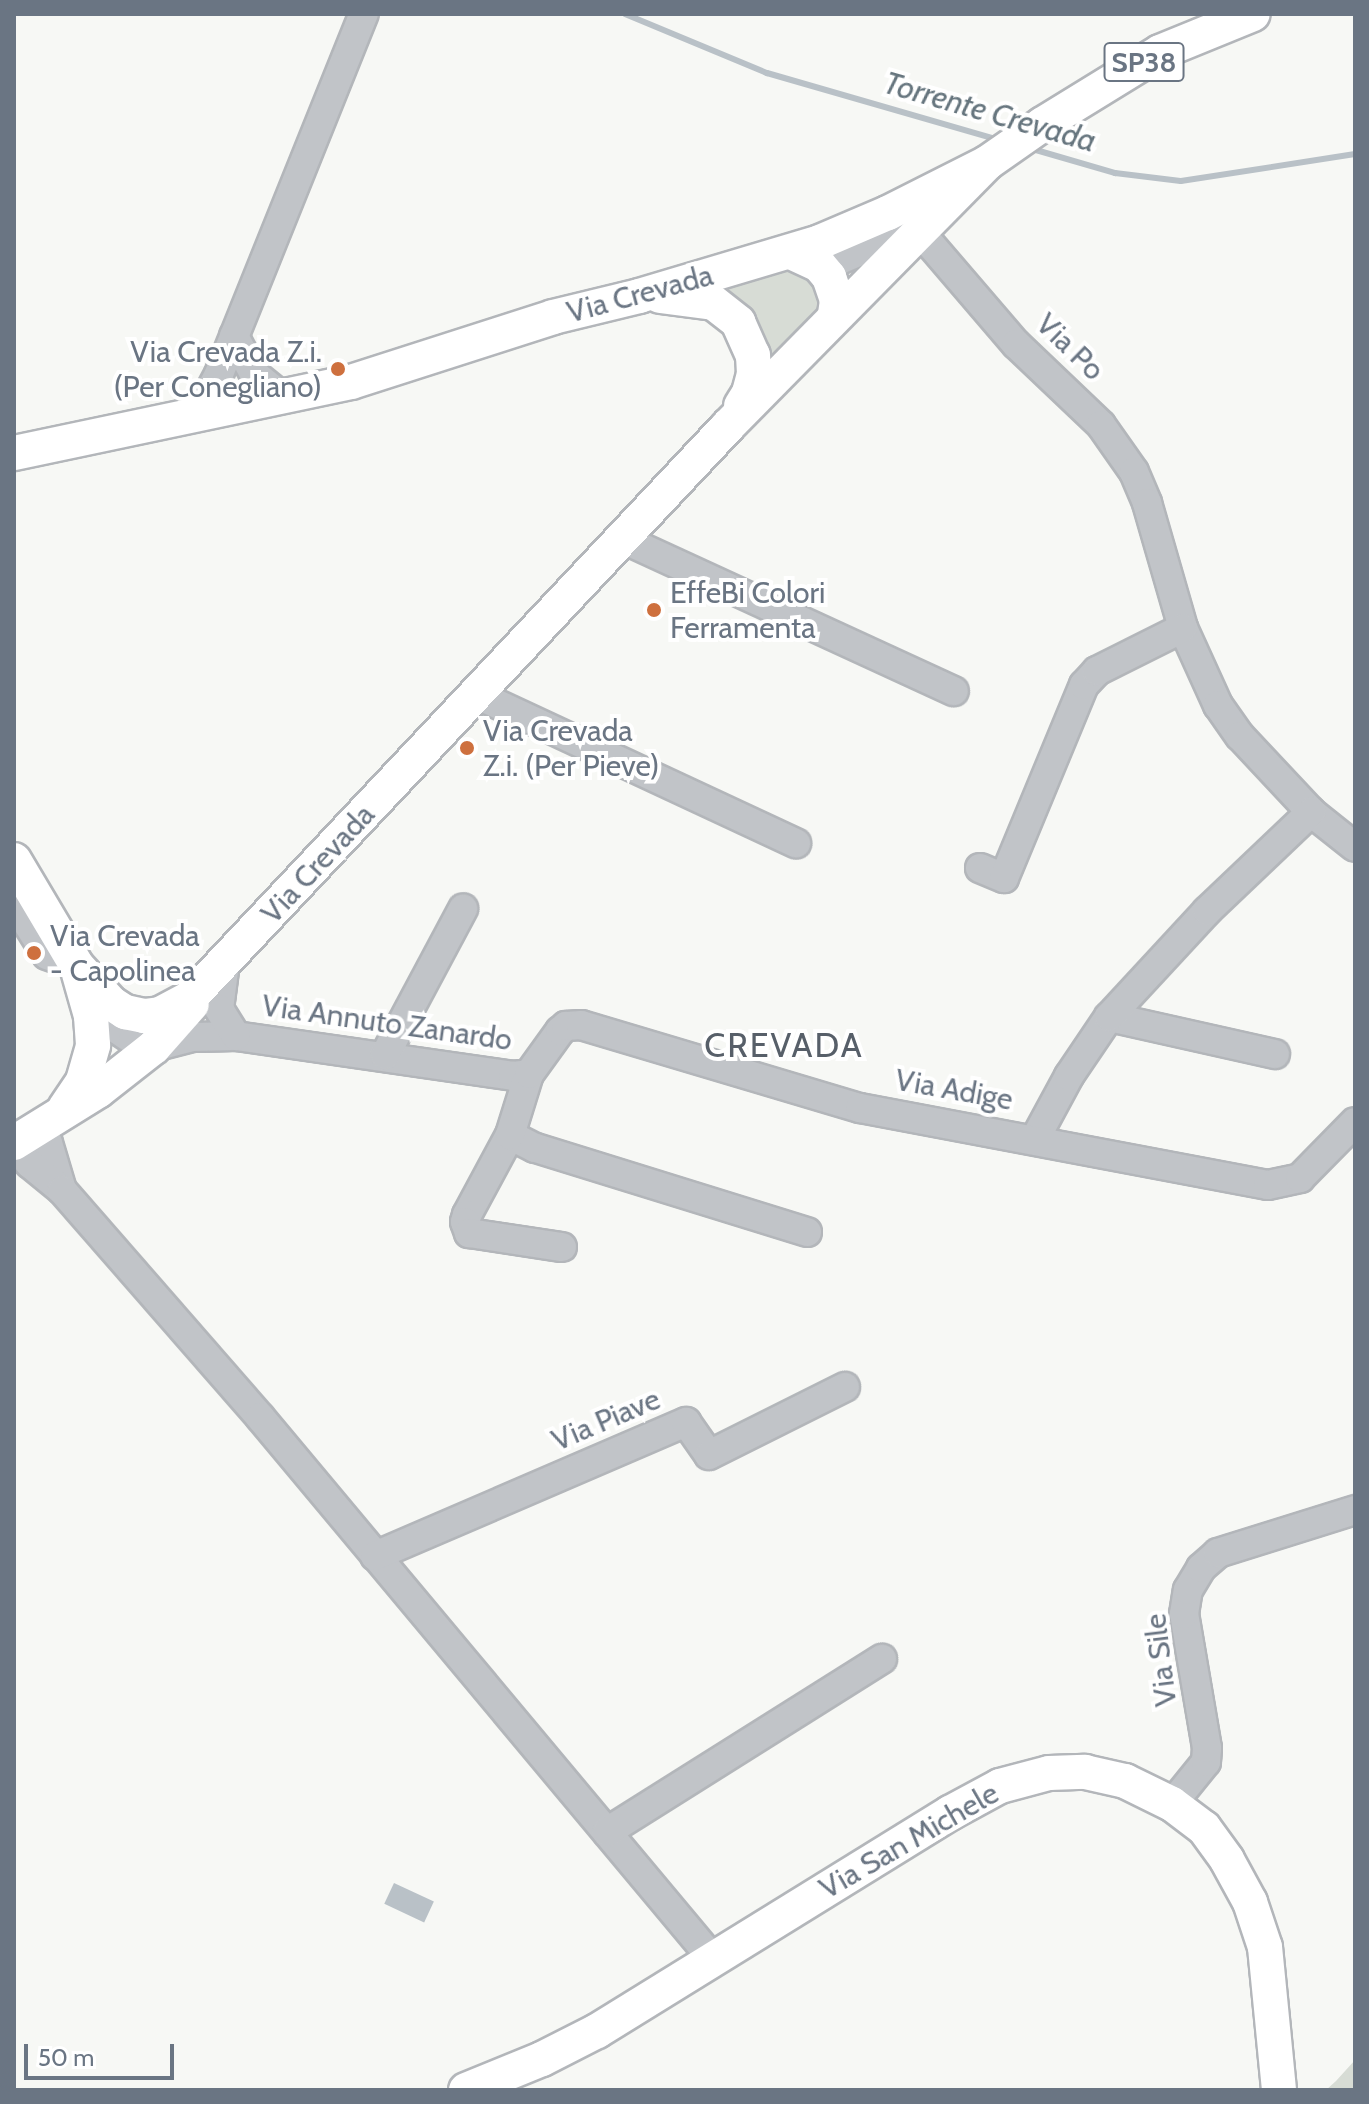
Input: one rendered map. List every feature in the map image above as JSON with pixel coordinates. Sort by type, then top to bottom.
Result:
[{"type":"main road","name":"Via Crevada","points":[[14,453],[351,382],[553,317],[805,258],[987,163],[1043,124],[1160,52],[1253,14]]},
{"type":"main road","name":"Via Crevada","points":[[32,1132],[98,1091],[154,1047],[225,963],[728,426],[987,163]]},
{"type":"main road","points":[[805,258],[835,287],[835,315]]},
{"type":"main road","points":[[639,296],[700,299],[714,303],[738,322],[753,355],[754,374],[749,393],[728,426]]},
{"type":"main road","name":"Via Crevada","points":[[17,865],[77,966],[111,1003],[125,1012],[144,1016],[175,1007],[225,963]]},
{"type":"main road","name":"Via Crevada","points":[[32,1132],[83,1081],[93,1045],[91,1016],[77,966]]},
{"type":"main road","name":"Via San Michele","points":[[466,2090],[542,2059],[597,2031],[712,1958],[1000,1786],[1049,1773],[1085,1772],[1125,1781],[1172,1804],[1204,1828],[1250,1902],[1265,1947],[1279,2090]]},
{"type":"street","points":[[179,419],[210,391],[364,14]]},
{"type":"street","points":[[805,258],[835,262],[909,230],[919,231]]},
{"type":"street","name":"Via Po","points":[[919,231],[1016,344],[1101,425],[1121,451],[1147,503],[1183,628],[1218,705],[1240,736],[1311,812],[1355,847]]},
{"type":"street","points":[[234,336],[254,374],[282,397]]},
{"type":"street","points":[[623,539],[954,691]]},
{"type":"street","points":[[980,868],[1004,878],[1084,685],[1097,671],[1183,628]]},
{"type":"street","points":[[478,695],[796,843]]},
{"type":"street","name":"Via Adige","points":[[1035,1139],[1069,1076],[1109,1017],[1207,911],[1311,812]]},
{"type":"street","points":[[385,1055],[463,909]]},
{"type":"street","name":"Via Annuto Zanardo","points":[[225,963],[219,1009],[236,1036]]},
{"type":"street","name":"Via Crevada","points":[[77,966],[112,1026],[133,1040],[154,1047]]},
{"type":"street","points":[[1109,1017],[1275,1054]]},
{"type":"street","name":"Via Adige","points":[[562,1247],[469,1233],[465,1222],[510,1135],[529,1074],[566,1026],[581,1025],[860,1108],[1268,1185],[1300,1178],[1355,1122]]},
{"type":"street","name":"Via Annuto Zanardo","points":[[154,1047],[193,1037],[236,1036],[385,1055],[513,1076],[529,1074]]},
{"type":"street","points":[[32,1132],[48,1143],[62,1190],[260,1417],[712,1958]]},
{"type":"street","points":[[510,1135],[535,1148],[807,1232]]},
{"type":"street","name":"Via Piave","points":[[375,1556],[686,1422],[709,1455],[845,1387]]},
{"type":"street","name":"Via Sile","points":[[1172,1804],[1206,1762],[1207,1748],[1184,1614],[1188,1590],[1201,1568],[1218,1553],[1355,1510]]},
{"type":"street","points":[[607,1832],[882,1659]]},
{"type":"shaded area","points":[[783,265],[811,275],[821,298],[817,314],[768,367],[716,289]]},
{"type":"shaded area","points":[[394,1883],[434,1902],[424,1922],[384,1904]]},
{"type":"shaded area","points":[[1355,2060],[1355,2090],[1326,2090],[1336,2081]]},
{"type":"waterway","name":"Torrente Crevada","points":[[625,14],[767,73],[999,140]]},
{"type":"waterway","name":"Torrente Crevada","points":[[1029,148],[1115,173],[1181,181],[1355,154]]},
{"type":"place","name":"Via Crevada Z.i. (Per Conegliano)","points":[[338,369]]},
{"type":"place","name":"EffeBi Colori Ferramenta","points":[[654,610]]},
{"type":"place","name":"Via Crevada Z.i. (Per Pieve)","points":[[467,748]]},
{"type":"place","name":"Via Crevada - Capolinea","points":[[34,953]]},
{"type":"district","name":"CREVADA","points":[[784,1046]]}]
